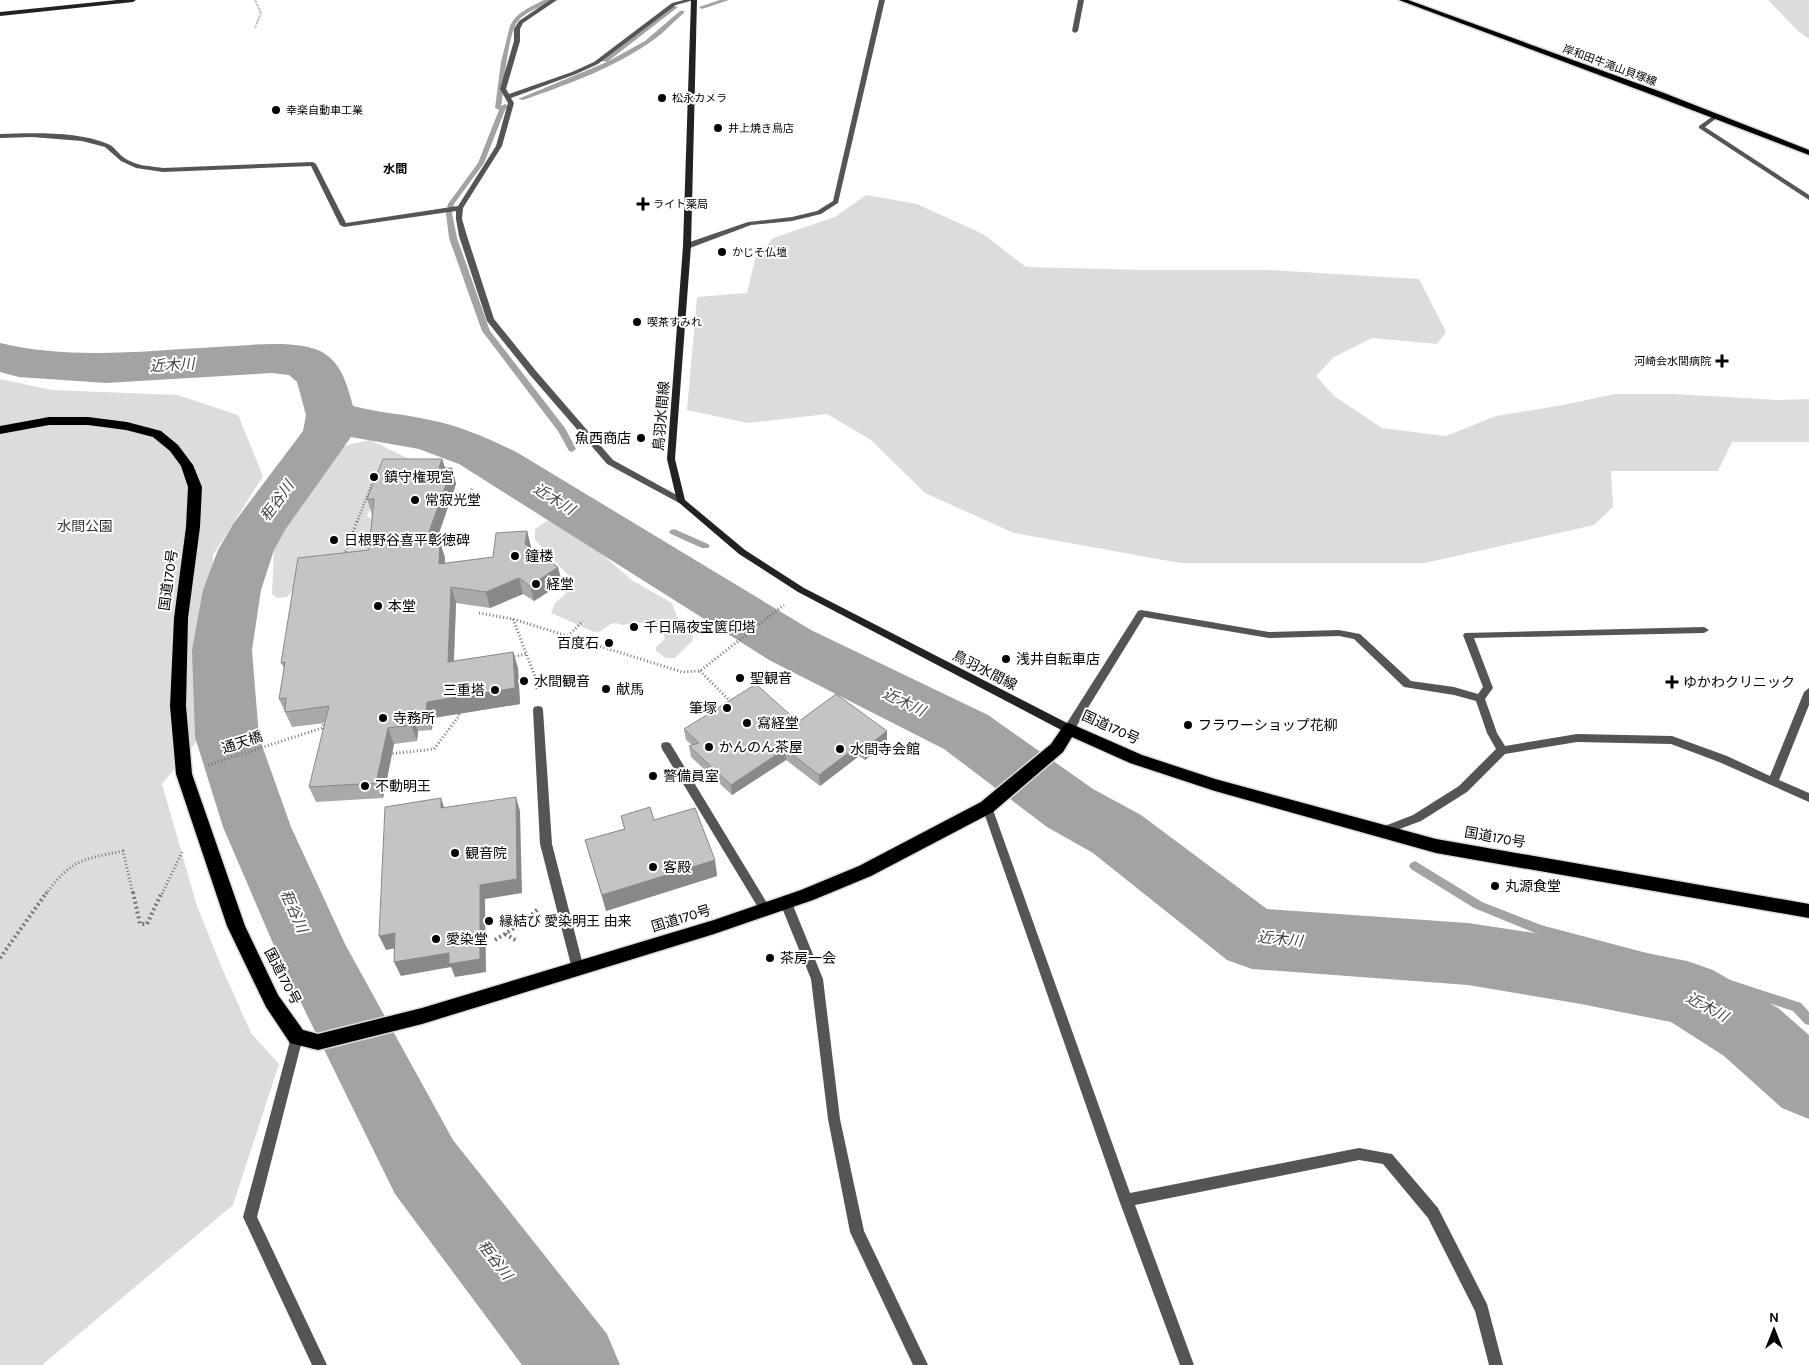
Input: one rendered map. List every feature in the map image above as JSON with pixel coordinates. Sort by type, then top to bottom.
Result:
[{"type":"highway","name":"国道170号","points":[[0,430],[50,421],[88,421],[127,426],[157,434],[174,448],[187,465],[195,488],[194,527],[181,618],[178,706],[184,774],[236,926],[272,1001],[298,1037],[318,1042],[422,1016],[766,911],[865,871],[993,802],[1057,748],[1070,729],[1136,759],[1215,785],[1436,846],[1809,911]]},
{"type":"main road","name":"岸和田牛滝山貝塚線","points":[[1402,0],[1809,153]]},
{"type":"street","points":[[0,14],[133,0]]},
{"type":"street","points":[[554,0],[521,22],[517,29],[517,41],[503,89],[511,103],[499,146],[460,208],[459,219],[463,236],[490,319],[533,373],[610,462],[681,501]]},
{"type":"street","points":[[507,97],[596,63],[674,4],[692,0]]},
{"type":"street","name":"鳥羽水間線","points":[[692,0],[687,246],[672,459],[681,501],[742,552],[801,590],[1070,729]]},
{"type":"street","points":[[687,246],[750,223],[792,219],[819,213],[836,202],[882,0]]},
{"type":"street","points":[[1075,31],[1081,0]]},
{"type":"street","points":[[1714,117],[1701,127],[1809,198]]},
{"type":"street","points":[[0,136],[32,135],[82,139],[107,146],[123,160],[138,167],[163,170],[313,164],[344,225],[460,208]]},
{"type":"street","points":[[1070,729],[1141,613],[1269,635],[1339,633],[1357,636],[1408,684],[1454,691],[1480,698]]},
{"type":"street","points":[[1480,698],[1488,688],[1468,635],[1704,630]]},
{"type":"street","points":[[1773,781],[1809,692]]},
{"type":"street","points":[[1480,698],[1492,733],[1502,750]]},
{"type":"street","points":[[538,710],[546,844],[578,969]]},
{"type":"street","points":[[1380,832],[1417,818],[1463,789],[1502,750],[1577,738],[1672,740],[1723,759],[1809,798]]},
{"type":"street","points":[[666,746],[766,911]]},
{"type":"street","points":[[993,802],[1126,1200],[1187,1365]]},
{"type":"street","points":[[786,902],[817,979],[834,1119],[858,1232],[921,1365]]},
{"type":"street","points":[[298,1037],[250,1218],[320,1365]]},
{"type":"street","points":[[1126,1200],[1360,1154],[1388,1158],[1433,1213],[1482,1309],[1496,1365]]},
{"type":"path","points":[[255,0],[261,13],[255,28]]},
{"type":"path","points":[[355,553],[345,553],[373,481]]},
{"type":"path","points":[[467,507],[472,488]]},
{"type":"path","points":[[479,613],[513,619],[682,672],[700,671],[789,600]]},
{"type":"path","points":[[513,619],[537,682],[538,710]]},
{"type":"path","points":[[568,636],[583,621]]},
{"type":"path","points":[[509,657],[526,654]]},
{"type":"path","points":[[700,671],[735,706]]},
{"type":"path","points":[[388,754],[434,749],[459,716],[459,706]]},
{"type":"path","points":[[323,736],[322,728],[326,719]]},
{"type":"path","name":"通天橋","points":[[212,764],[322,728]]},
{"type":"path","points":[[0,958],[59,876],[83,859],[123,851],[140,924],[147,924],[186,842],[204,834]]},
{"type":"path","points":[[495,940],[524,922],[559,891]]},
{"type":"path","points":[[504,934],[517,941]]},
{"type":"green space","points":[[1768,0],[1809,0],[1809,39],[1797,30]]},
{"type":"green space","points":[[866,195],[917,204],[983,234],[1026,267],[1145,270],[1268,270],[1419,279],[1446,332],[1437,344],[1372,338],[1334,357],[1316,376],[1334,396],[1382,428],[1446,436],[1496,416],[1615,394],[1675,394],[1778,400],[1809,399],[1809,442],[1732,442],[1718,471],[1611,471],[1613,507],[1594,525],[1425,563],[1180,563],[1014,533],[925,493],[871,440],[827,414],[748,423],[687,410],[697,297],[747,293],[755,259],[773,238],[835,217]]},
{"type":"green space","name":"水間公園","points":[[0,379],[52,390],[178,395],[238,415],[263,476],[213,555],[211,724],[162,784],[197,906],[222,968],[251,1033],[279,1064],[233,1205],[42,1365],[0,1365]]},
{"type":"green space","points":[[370,440],[422,465],[381,483],[367,516],[373,521],[367,559],[294,589],[287,597],[277,598],[272,594],[275,526],[280,515],[340,449],[347,445]]},
{"type":"green space","points":[[547,521],[569,526],[633,581],[672,603],[678,619],[693,636],[692,641],[675,658],[666,658],[656,651],[656,647],[665,639],[663,633],[642,623],[610,624],[601,631],[594,632],[551,613],[555,603],[571,589],[568,575],[535,540],[535,529]]},
{"type":"building","points":[[383,459],[442,459],[439,468],[452,468],[425,543],[440,542],[439,564],[493,557],[496,533],[527,531],[525,544],[558,567],[530,586],[519,578],[486,592],[451,587],[448,662],[513,652],[515,688],[427,702],[426,714],[412,716],[411,725],[388,728],[376,783],[309,787],[329,706],[285,712],[286,698],[279,699],[285,662],[281,663],[298,558],[369,550],[374,499],[367,499]]},
{"type":"building","points":[[756,684],[798,722],[836,694],[887,731],[864,749],[859,745],[819,775],[785,749],[731,785],[689,746],[699,743],[684,729]]},
{"type":"building","points":[[516,797],[517,879],[480,885],[480,959],[449,964],[449,953],[394,962],[395,933],[379,936],[385,807],[441,798],[441,808]]},
{"type":"building","name":"客殿","points":[[650,807],[654,820],[695,808],[715,860],[602,895],[585,840],[625,829],[621,816]]},
{"type":"waterway","points":[[498,108],[504,62],[515,21],[531,9],[548,0]]},
{"type":"waterway","points":[[702,7],[726,0]]},
{"type":"waterway","points":[[605,61],[675,7]]},
{"type":"waterway","points":[[521,99],[617,60],[647,42],[682,12]]},
{"type":"waterway","points":[[505,106],[502,109],[481,163],[451,204],[449,213],[453,238],[486,331],[562,430],[572,449]]},
{"type":"waterway","name":"近木川","points":[[0,357],[19,362],[106,368],[271,359],[302,361],[320,376],[331,415]]},
{"type":"waterway","name":"近木川","points":[[331,415],[363,425],[429,435],[477,453],[499,465],[790,645],[966,732],[1070,808],[1117,834],[1252,938],[1468,954],[1581,972],[1687,993],[1751,1032],[1809,1083]]},
{"type":"waterway","name":"秬谷川","points":[[331,415],[328,433],[260,524],[246,550],[232,590],[222,650],[227,737],[257,827],[317,962],[424,1167],[576,1365]]},
{"type":"waterway","points":[[674,532],[705,546]]},
{"type":"waterway","points":[[1415,866],[1478,905],[1539,930],[1654,960],[1797,1007],[1809,1020]]},
{"type":"place","name":"松永カメラ","points":[[662,98]]},
{"type":"place","name":"幸楽自動車工業","points":[[276,110]]},
{"type":"place","name":"井上焼き鳥店","points":[[718,128]]},
{"type":"place","name":"ライト薬局","points":[[643,204]]},
{"type":"place","name":"かじそ仏壇","points":[[722,252]]},
{"type":"place","name":"喫茶すみれ","points":[[637,322]]},
{"type":"place","name":"河崎会水間病院","points":[[1722,361]]},
{"type":"place","name":"魚西商店","points":[[641,438]]},
{"type":"place","name":"鎮守権現宮","points":[[374,477]]},
{"type":"place","name":"常寂光堂","points":[[415,500]]},
{"type":"place","name":"日根野谷喜平彰徳碑","points":[[334,540]]},
{"type":"place","name":"鐘楼","points":[[515,556]]},
{"type":"place","name":"経堂","points":[[536,584]]},
{"type":"place","name":"本堂","points":[[378,606]]},
{"type":"place","name":"千日隔夜宝篋印塔","points":[[634,627]]},
{"type":"place","name":"百度石","points":[[609,643]]},
{"type":"place","name":"浅井自転車店","points":[[1006,659]]},
{"type":"place","name":"聖観音","points":[[740,678]]},
{"type":"place","name":"水間観音","points":[[524,681]]},
{"type":"place","name":"ゆかわクリニック","points":[[1672,682]]},
{"type":"place","name":"献馬","points":[[606,689]]},
{"type":"place","name":"三重塔","points":[[495,690]]},
{"type":"place","name":"筆塚","points":[[727,708]]},
{"type":"place","name":"寺務所","points":[[383,718]]},
{"type":"place","name":"寫経堂","points":[[747,723]]},
{"type":"place","name":"フラワーショップ花柳","points":[[1188,725]]},
{"type":"place","name":"かんのん茶屋","points":[[709,747]]},
{"type":"place","name":"水間寺会館","points":[[840,749]]},
{"type":"place","name":"警備員室","points":[[653,776]]},
{"type":"place","name":"不動明王","points":[[365,786]]},
{"type":"place","name":"観音院","points":[[455,853]]},
{"type":"place","name":"客殿","points":[[653,867]]},
{"type":"place","name":"丸源食堂","points":[[1495,886]]},
{"type":"place","name":"縁結び 愛染明王 由来","points":[[489,921]]},
{"type":"place","name":"愛染堂","points":[[436,939]]},
{"type":"place","name":"茶房一会","points":[[770,958]]},
{"type":"district","name":"水間","points":[[395,169]]}]
